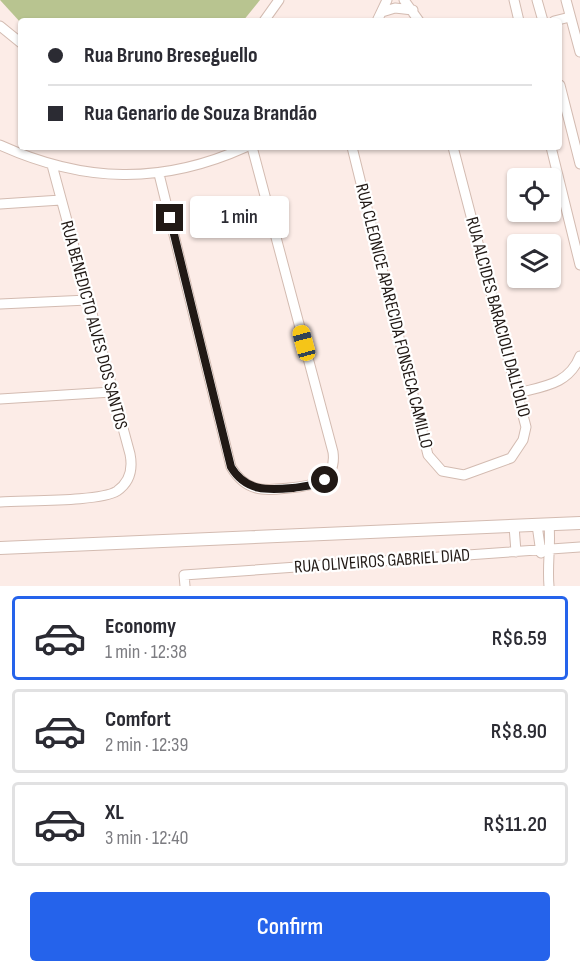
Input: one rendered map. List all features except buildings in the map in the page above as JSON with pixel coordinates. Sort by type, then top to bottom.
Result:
[{"type":"street","points":[[266,18],[279,0]]},
{"type":"street","points":[[379,16],[387,0]]},
{"type":"street","points":[[404,0],[417,18]]},
{"type":"street","points":[[514,0],[518,18]]},
{"type":"street","points":[[537,0],[542,18]]},
{"type":"street","points":[[566,0],[580,52]]},
{"type":"street","points":[[379,16],[395,8],[413,10]]},
{"type":"street","points":[[562,18],[570,16]]},
{"type":"street","points":[[1,30],[18,41]]},
{"type":"street","points":[[562,93],[580,164]]},
{"type":"street","points":[[0,145],[52,165],[107,174],[159,174],[215,161],[239,150]]},
{"type":"street","points":[[159,174],[228,461],[234,473],[250,486],[262,489],[314,486],[325,480],[332,469],[333,456],[253,150]]},
{"type":"street","name":"RUA CLEONICE APARECIDA FONSECA CAMILLO","points":[[353,150],[428,455],[438,468],[453,475],[464,475],[485,468]]},
{"type":"street","name":"RUA ALCIDES BARACIOLI DALL'OLIO","points":[[454,150],[525,420],[523,440],[516,453],[505,462],[485,468]]},
{"type":"street","points":[[552,150],[580,265]]},
{"type":"street","name":"RUA BENEDICTO ALVES DOS SANTOS","points":[[0,502],[105,496],[125,483],[131,472],[131,459],[52,165]]},
{"type":"street","points":[[0,204],[61,200]]},
{"type":"street","points":[[0,304],[88,300]]},
{"type":"street","points":[[518,393],[565,379],[580,356]]},
{"type":"street","points":[[0,399],[112,392]]},
{"type":"street","points":[[0,548],[580,523]]},
{"type":"street","points":[[543,525],[552,549],[547,562],[549,586]]},
{"type":"street","points":[[543,525],[538,550],[547,562]]},
{"type":"street","points":[[514,526],[516,552]]},
{"type":"street","name":"RUA OLIVEIROS GABRIEL DIAD","points":[[185,586],[184,575],[580,547]]},
{"type":"green space","points":[[0,0],[260,0],[245,18],[18,20]]},
{"type":"route","points":[[170,218],[228,461],[234,473],[250,486],[269,490],[314,486],[325,480]]}]
